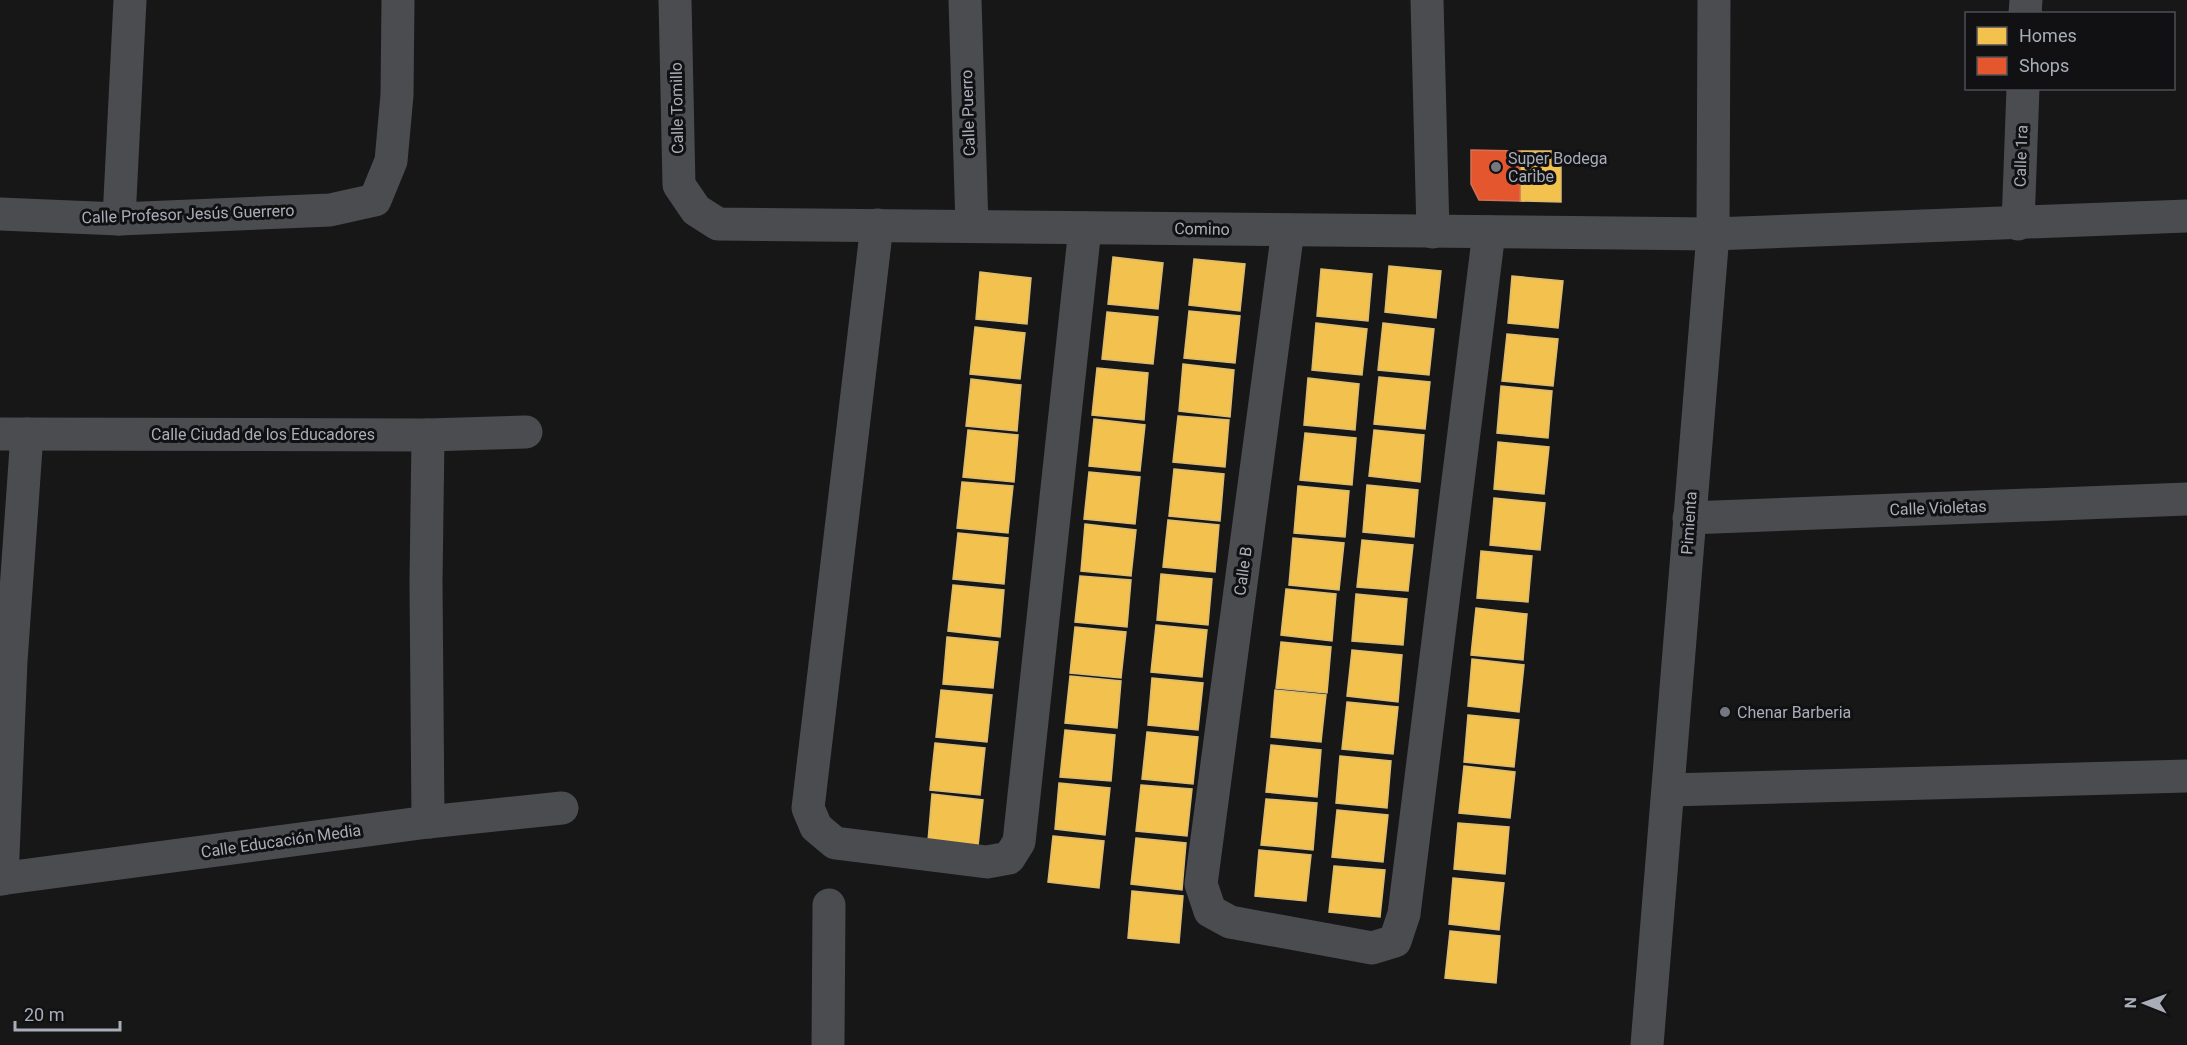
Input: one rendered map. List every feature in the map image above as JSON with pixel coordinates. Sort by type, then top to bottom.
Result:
[{"type":"street","points":[[119,219],[130,0]]},
{"type":"street","name":"Calle Profesor Jesús Guerrero","points":[[0,214],[119,219],[330,210],[375,200],[391,160],[397,95],[398,0]]},
{"type":"street","name":"Calle Tomillo","points":[[675,0],[679,185],[696,210]]},
{"type":"street","name":"Calle Puerro","points":[[965,0],[972,226]]},
{"type":"street","points":[[1427,0],[1433,232]]},
{"type":"street","name":"Pimienta","points":[[1647,1045],[1713,234],[1714,0]]},
{"type":"street","name":"Calle 1ra","points":[[2018,224],[2023,90]]},
{"type":"street","name":"Comino","points":[[696,210],[718,224],[1713,234],[2187,216]]},
{"type":"street","points":[[877,225],[808,808],[816,828],[835,843],[987,862],[1009,858],[1019,842],[1085,228]]},
{"type":"street","name":"Calle B","points":[[1288,230],[1201,884],[1210,911],[1230,922],[1372,948],[1395,941],[1404,914],[1489,232]]},
{"type":"street","name":"Calle Ciudad de los Educadores","points":[[14,434],[428,435],[526,432]]},
{"type":"street","points":[[1,879],[14,434]]},
{"type":"street","points":[[428,435],[426,582],[428,822]]},
{"type":"street","name":"Calle Violetas","points":[[1689,518],[2187,499]]},
{"type":"street","points":[[1669,790],[2187,776]]},
{"type":"street","name":"Calle Educación Media","points":[[1,879],[428,822],[562,808]]},
{"type":"street","points":[[828,1045],[829,905]]},
{"type":"building: Homes","points":[[1520,151],[1561,151],[1561,202],[1520,201]]},
{"type":"building: Homes","points":[[1113,257],[1163,263],[1158,309],[1108,304]]},
{"type":"building: Homes","points":[[1194,259],[1245,264],[1240,311],[1189,305]]},
{"type":"building: Homes","points":[[1389,266],[1441,271],[1436,318],[1385,312]]},
{"type":"building: Homes","points":[[1321,269],[1372,274],[1368,321],[1317,316]]},
{"type":"building: Homes","points":[[980,272],[1031,278],[1027,324],[976,319]]},
{"type":"building: Homes","points":[[1512,276],[1563,281],[1558,328],[1508,323]]},
{"type":"building: Homes","points":[[1189,311],[1240,316],[1235,363],[1184,358]]},
{"type":"building: Homes","points":[[1107,312],[1158,317],[1153,364],[1102,359]]},
{"type":"building: Homes","points":[[1316,323],[1367,329],[1362,375],[1312,370]]},
{"type":"building: Homes","points":[[1383,323],[1434,329],[1429,375],[1378,370]]},
{"type":"building: Homes","points":[[975,327],[1025,333],[1020,379],[970,374]]},
{"type":"building: Homes","points":[[1507,334],[1558,339],[1553,386],[1502,381]]},
{"type":"building: Homes","points":[[1183,364],[1234,370],[1230,417],[1179,411]]},
{"type":"building: Homes","points":[[1097,368],[1148,373],[1144,420],[1092,415]]},
{"type":"building: Homes","points":[[1379,377],[1430,382],[1425,429],[1374,424]]},
{"type":"building: Homes","points":[[1308,378],[1359,384],[1355,430],[1304,425]]},
{"type":"building: Homes","points":[[971,379],[1021,385],[1017,431],[966,426]]},
{"type":"building: Homes","points":[[1501,386],[1552,391],[1548,438],[1497,433]]},
{"type":"building: Homes","points":[[1178,416],[1229,420],[1225,467],[1173,462]]},
{"type":"building: Homes","points":[[1094,419],[1145,425],[1140,471],[1089,466]]},
{"type":"building: Homes","points":[[968,430],[1018,435],[1014,482],[963,477]]},
{"type":"building: Homes","points":[[1374,430],[1424,435],[1420,482],[1369,476]]},
{"type":"building: Homes","points":[[1305,433],[1356,438],[1352,485],[1300,480]]},
{"type":"building: Homes","points":[[1498,442],[1549,447],[1544,494],[1494,489]]},
{"type":"building: Homes","points":[[1174,469],[1224,474],[1220,521],[1169,516]]},
{"type":"building: Homes","points":[[1089,472],[1140,477],[1135,524],[1084,519]]},
{"type":"building: Homes","points":[[962,482],[1013,486],[1008,533],[957,528]]},
{"type":"building: Homes","points":[[1367,485],[1418,490],[1414,537],[1363,532]]},
{"type":"building: Homes","points":[[1298,486],[1349,491],[1345,537],[1294,533]]},
{"type":"building: Homes","points":[[1494,498],[1545,503],[1540,550],[1490,545]]},
{"type":"building: Homes","points":[[1168,520],[1219,525],[1215,572],[1163,567]]},
{"type":"building: Homes","points":[[1085,524],[1136,530],[1131,576],[1081,571]]},
{"type":"building: Homes","points":[[958,533],[1008,538],[1004,584],[953,579]]},
{"type":"building: Homes","points":[[1293,538],[1344,543],[1339,590],[1289,585]]},
{"type":"building: Homes","points":[[1362,540],[1413,545],[1408,591],[1357,587]]},
{"type":"building: Homes","points":[[1481,551],[1532,556],[1528,602],[1477,598]]},
{"type":"building: Homes","points":[[1161,574],[1212,579],[1208,625],[1157,620]]},
{"type":"building: Homes","points":[[1080,576],[1131,580],[1127,627],[1075,622]]},
{"type":"building: Homes","points":[[953,585],[1004,590],[1000,637],[948,631]]},
{"type":"building: Homes","points":[[1286,589],[1336,594],[1332,641],[1281,635]]},
{"type":"building: Homes","points":[[1356,594],[1407,599],[1403,645],[1352,641]]},
{"type":"building: Homes","points":[[1476,608],[1527,614],[1523,660],[1471,655]]},
{"type":"building: Homes","points":[[1156,625],[1207,630],[1202,677],[1151,672]]},
{"type":"building: Homes","points":[[1075,627],[1126,632],[1121,678],[1070,673]]},
{"type":"building: Homes","points":[[947,637],[998,642],[993,688],[943,684]]},
{"type":"building: Homes","points":[[1281,642],[1331,647],[1327,693],[1276,688]]},
{"type":"building: Homes","points":[[1352,650],[1402,655],[1398,702],[1347,696]]},
{"type":"building: Homes","points":[[1472,659],[1524,665],[1519,712],[1468,706]]},
{"type":"building: Homes","points":[[1070,676],[1121,681],[1117,728],[1065,723]]},
{"type":"building: Homes","points":[[1152,678],[1203,683],[1198,730],[1148,725]]},
{"type":"building: Homes","points":[[941,690],[992,695],[987,742],[936,737]]},
{"type":"building: Homes","points":[[1275,690],[1326,695],[1321,742],[1271,737]]},
{"type":"building: Homes","points":[[1347,702],[1398,707],[1393,754],[1342,749]]},
{"type":"building: Homes","points":[[1468,715],[1519,720],[1514,767],[1464,762]]},
{"type":"building: Homes","points":[[1065,730],[1115,735],[1111,781],[1060,777]]},
{"type":"building: Homes","points":[[1147,732],[1198,737],[1193,784],[1142,779]]},
{"type":"building: Homes","points":[[935,743],[985,748],[980,795],[930,790]]},
{"type":"building: Homes","points":[[1271,745],[1321,750],[1317,797],[1266,792]]},
{"type":"building: Homes","points":[[1340,756],[1391,761],[1387,808],[1336,803]]},
{"type":"building: Homes","points":[[1464,766],[1515,772],[1510,818],[1459,813]]},
{"type":"building: Homes","points":[[1059,783],[1110,788],[1105,835],[1055,829]]},
{"type":"building: Homes","points":[[1141,785],[1192,789],[1187,836],[1136,831]]},
{"type":"building: Homes","points":[[932,794],[983,800],[978,846],[928,841]]},
{"type":"building: Homes","points":[[1266,799],[1317,803],[1313,850],[1261,845]]},
{"type":"building: Homes","points":[[1337,810],[1388,815],[1383,862],[1332,857]]},
{"type":"building: Homes","points":[[1458,823],[1509,827],[1505,874],[1454,869]]},
{"type":"building: Homes","points":[[1053,836],[1104,841],[1099,888],[1048,882]]},
{"type":"building: Homes","points":[[1136,838],[1186,843],[1182,890],[1131,884]]},
{"type":"building: Homes","points":[[1259,850],[1311,855],[1306,901],[1255,896]]},
{"type":"building: Homes","points":[[1334,866],[1385,870],[1380,917],[1329,912]]},
{"type":"building: Homes","points":[[1453,878],[1504,883],[1499,930],[1449,924]]},
{"type":"building: Homes","points":[[1132,891],[1183,896],[1179,943],[1128,938]]},
{"type":"building: Homes","points":[[1450,931],[1500,936],[1496,983],[1445,978]]},
{"type":"building: Shops","name":"Super Bodega Caribe","points":[[1471,150],[1520,151],[1520,201],[1479,200],[1471,184]]},
{"type":"place","name":"Super Bodega Caribe","points":[[1496,167]]},
{"type":"place","name":"Chenar Barberia","points":[[1725,712]]}]
